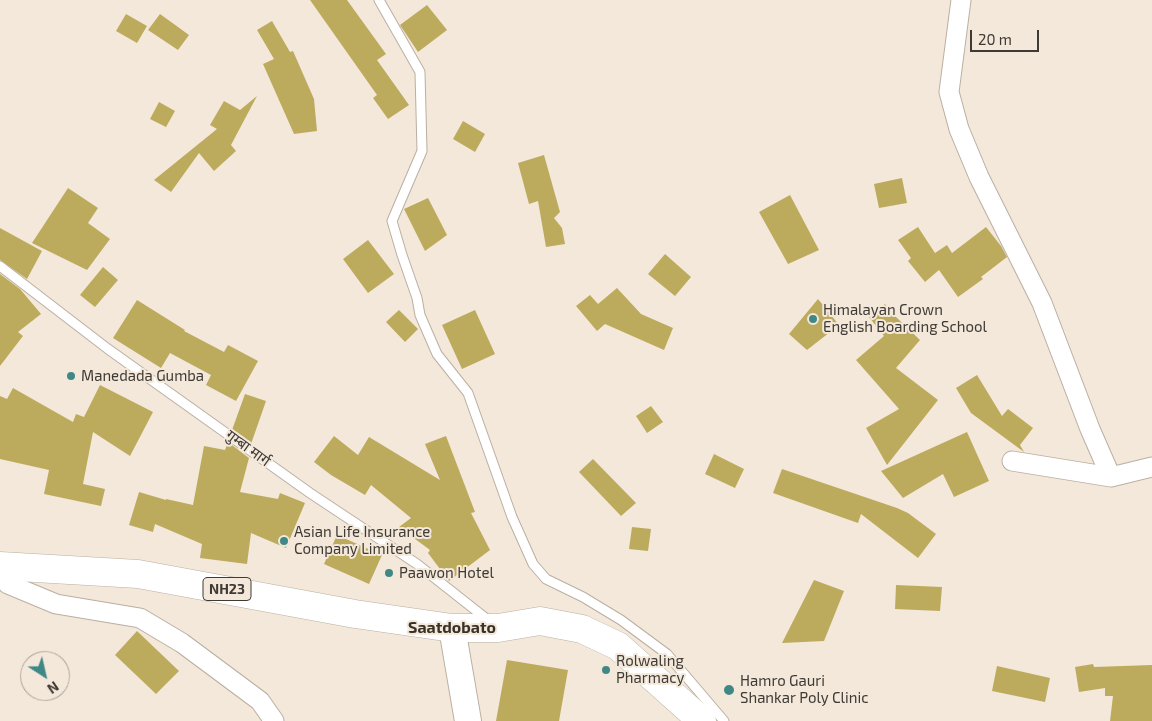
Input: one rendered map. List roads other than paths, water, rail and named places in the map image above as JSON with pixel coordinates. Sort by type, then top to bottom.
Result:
[{"type":"main road","name":"NH23","points":[[2,579],[138,574],[355,614],[452,628],[498,628],[540,621],[582,629],[618,646],[702,721]]},
{"type":"main road","points":[[452,628],[468,721]]},
{"type":"street","points":[[961,0],[949,92],[959,129],[980,177],[1042,303],[1090,429],[1111,478]]},
{"type":"street","points":[[1012,461],[1111,478],[1152,467]]},
{"type":"street","points":[[2,579],[56,604],[140,618],[182,643],[260,701],[274,721]]},
{"type":"lane","points":[[379,0],[420,72],[422,151],[392,221],[417,298],[420,315],[437,354],[468,392],[512,517],[533,564],[546,579],[583,597],[621,620],[667,654],[724,721]]},
{"type":"lane","name":"गुम्बा मार्ग","points":[[0,266],[108,349],[310,493],[417,564],[498,628]]},
{"type":"place","name":"Himalayan Crown English Boarding School","points":[[813,319]]},
{"type":"place","name":"Manedada Gumba","points":[[71,376]]},
{"type":"place","name":"Asian Life Insurance Company Limited","points":[[284,541]]},
{"type":"place","name":"Paawon Hotel","points":[[389,573]]},
{"type":"place","name":"Rolwaling Pharmacy","points":[[606,670]]},
{"type":"place","name":"Hamro Gauri Shankar Poly Clinic","points":[[729,690]]},
{"type":"district","name":"Saatdobato","points":[[452,628]]}]
